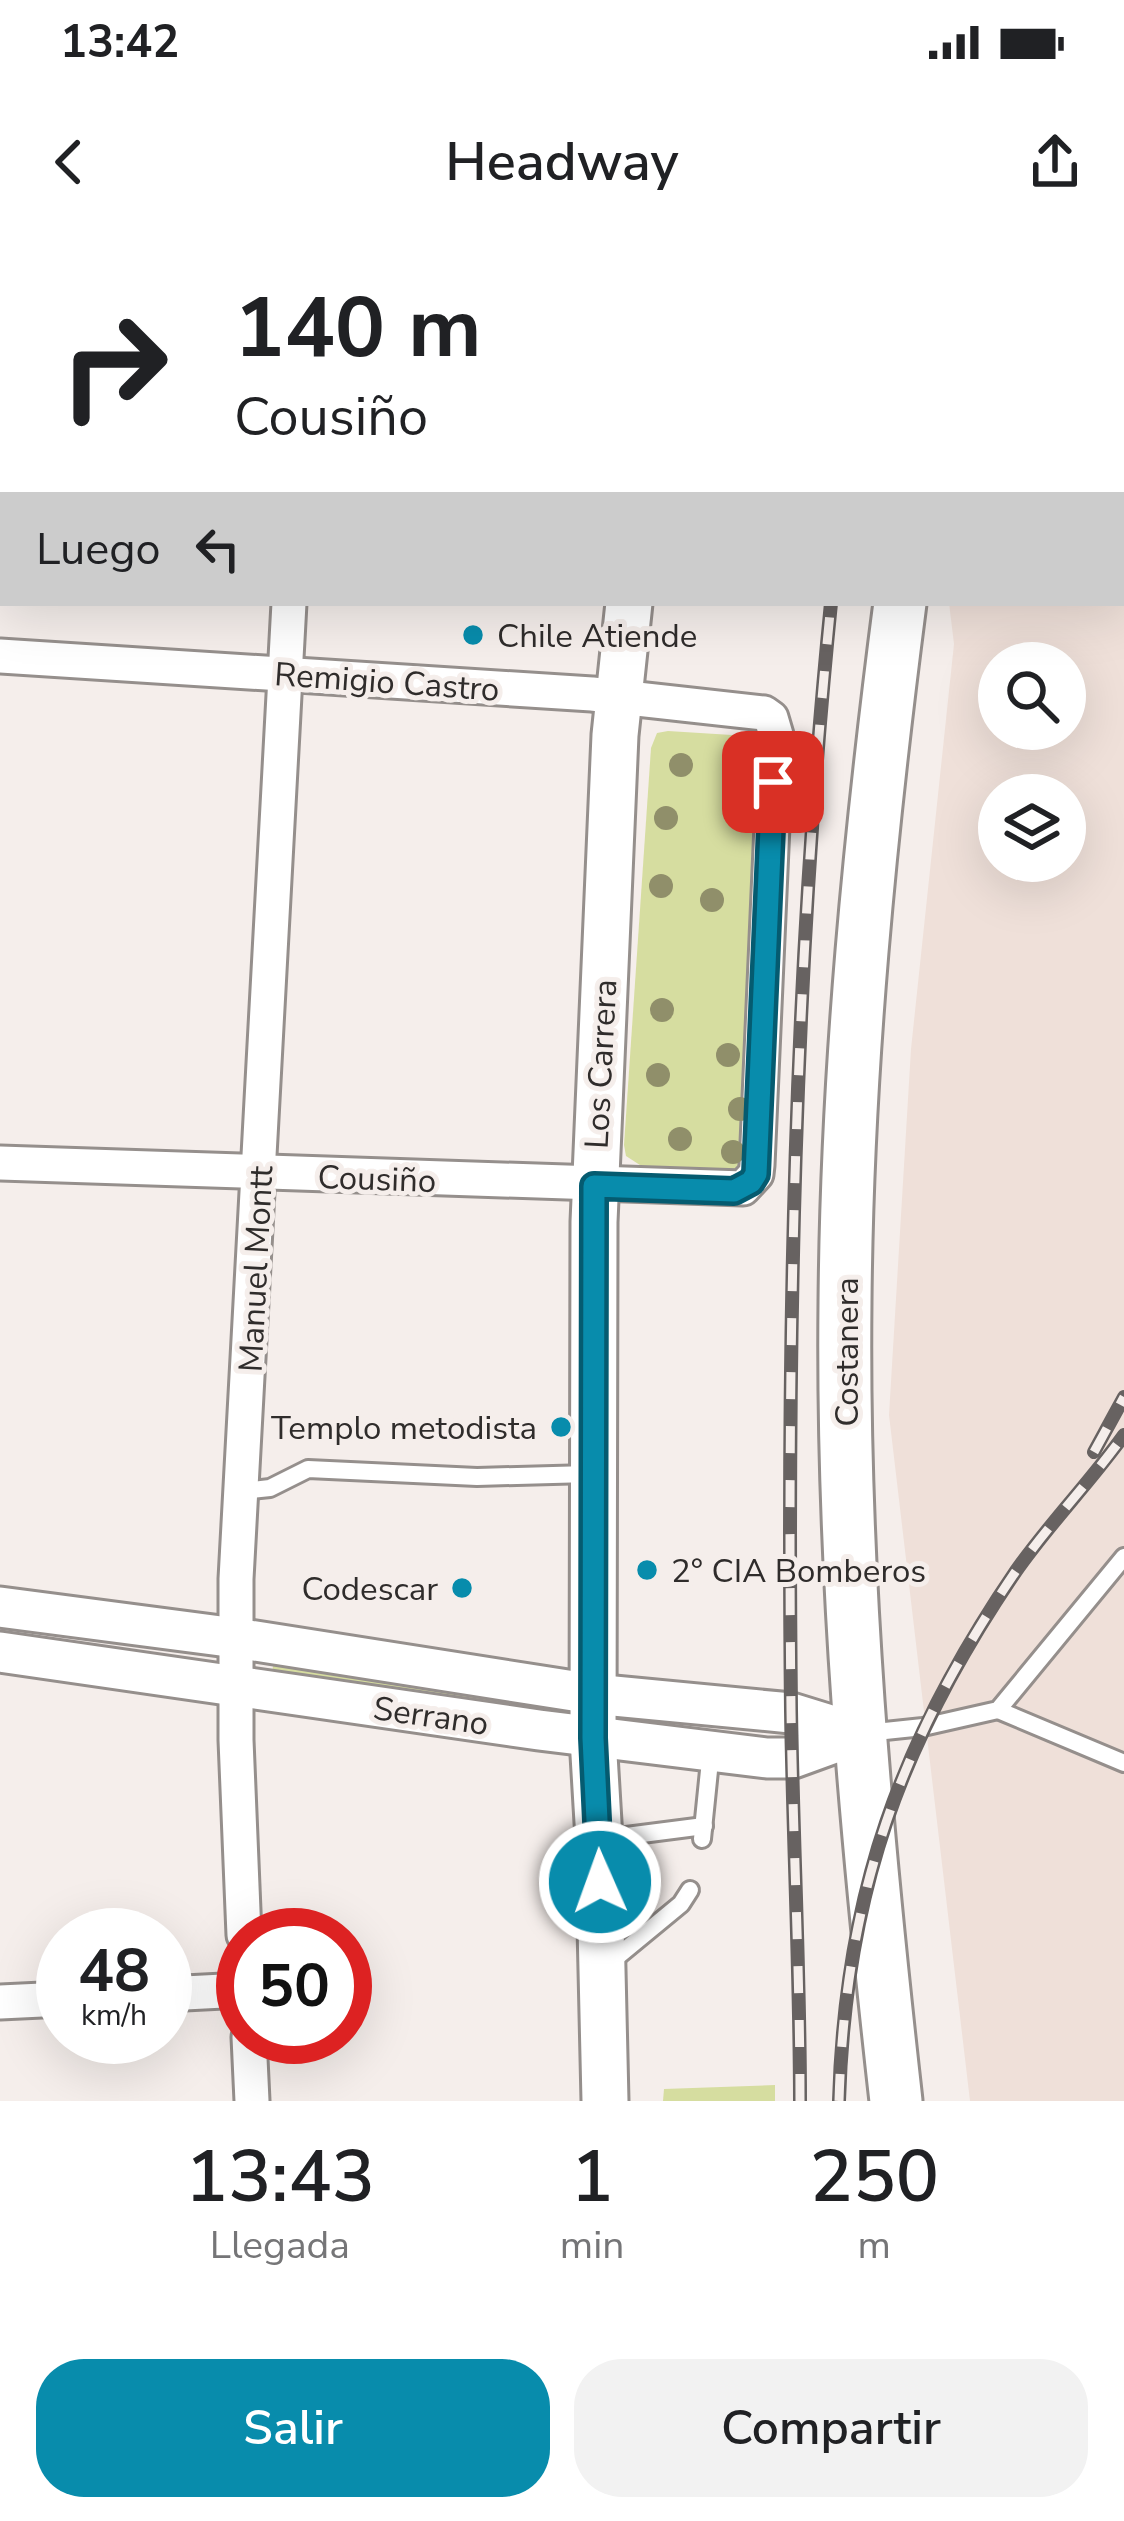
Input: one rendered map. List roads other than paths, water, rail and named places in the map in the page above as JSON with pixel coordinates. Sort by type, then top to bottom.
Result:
[{"type":"main road","name":"Los Carrera","points":[[604,2101],[593,1716],[594,1186],[618,696],[629,606]]},
{"type":"main road","name":"Costanera","points":[[896,2101],[869,1868],[845,1424],[848,1162],[879,766],[900,606]]},
{"type":"street","name":"Manuel Montt","points":[[243,1908],[236,1638],[289,606]]},
{"type":"street","name":"Remigio Castro","points":[[0,656],[618,696],[755,710],[771,718],[776,735],[772,829],[757,1158],[751,1182]]},
{"type":"street","name":"Cousiño","points":[[0,1162],[734,1191],[751,1182]]},
{"type":"street","name":"Serrano","points":[[0,1606],[236,1638],[593,1716],[711,1750],[793,1757],[859,1734]]},
{"type":"street","name":"Serrano","points":[[0,1652],[236,1687],[593,1716],[791,1713],[859,1734]]},
{"type":"street","points":[[0,2002],[36,2000]]},
{"type":"street","points":[[250,2064],[252,2101]]},
{"type":"lane","points":[[242,1491],[270,1488],[308,1468],[477,1477],[594,1474]]},
{"type":"lane","points":[[1124,1557],[998,1710],[1124,1763]]},
{"type":"lane","name":"Serrano","points":[[859,1734],[923,1727],[998,1710]]},
{"type":"lane","points":[[599,1839],[703,1833],[711,1750]]},
{"type":"lane","points":[[602,1969],[681,1904],[690,1890]]},
{"type":"railway","points":[[800,2101],[791,1710],[792,1295],[801,1018],[831,606]]},
{"type":"railway","points":[[1094,1452],[1124,1397]]},
{"type":"railway","points":[[839,2101],[853,1955],[867,1887],[911,1759],[940,1696],[1016,1571],[1124,1435]]},
{"type":"place","name":"Chile Atiende","points":[[473,635]]},
{"type":"place","name":"Templo metodista","points":[[561,1427]]},
{"type":"place","name":"2° CIA Bomberos","points":[[647,1570]]},
{"type":"place","name":"Codescar","points":[[462,1588]]}]
